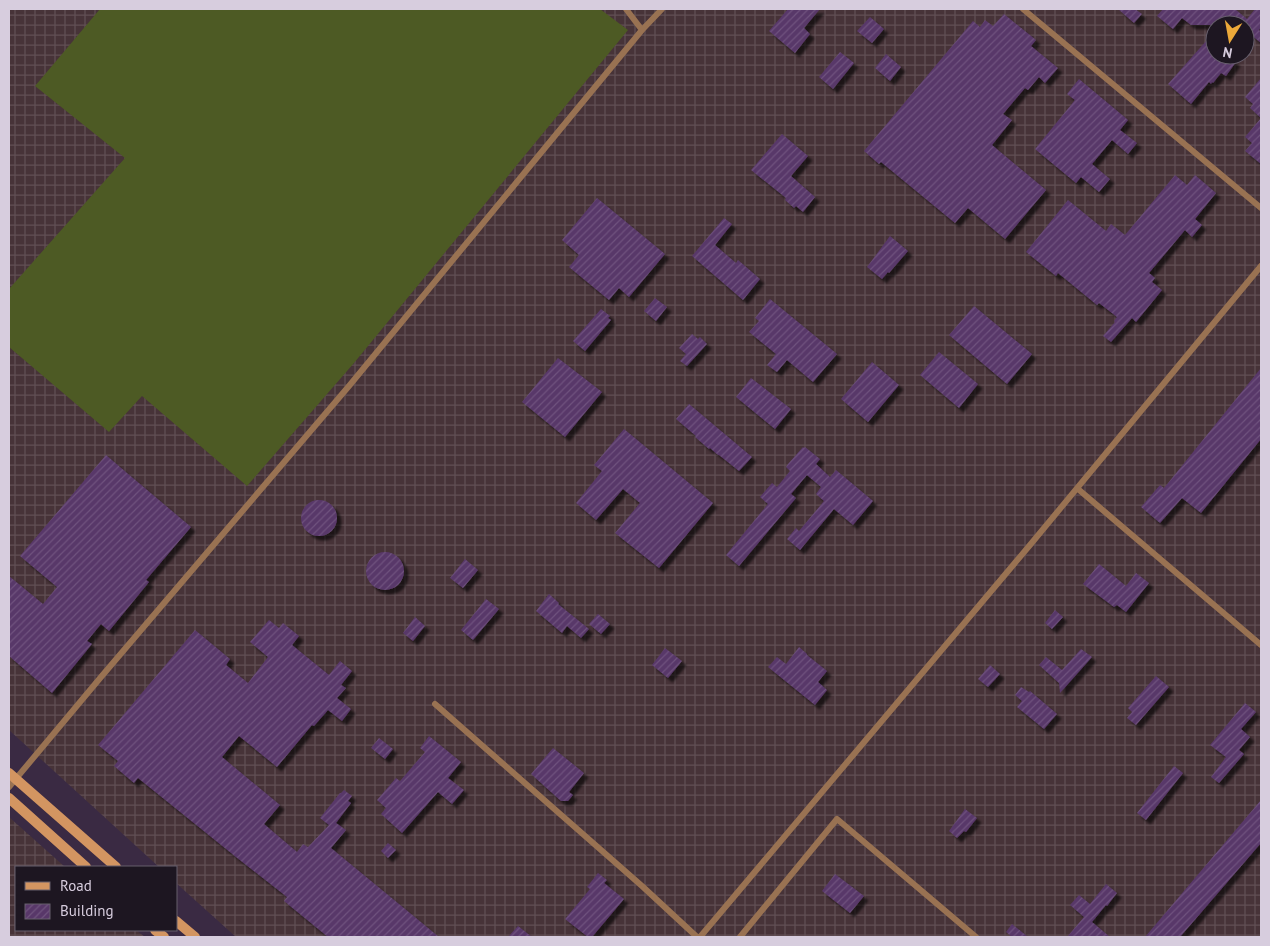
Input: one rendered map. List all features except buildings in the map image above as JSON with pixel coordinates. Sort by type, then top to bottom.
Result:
[{"type":"street","points":[[11,780],[115,866]]},
{"type":"street","points":[[9,798],[85,866]]},
{"type":"street","points":[[178,923],[195,937]]},
{"type":"lane","points":[[626,9],[642,30]]},
{"type":"lane","points":[[11,780],[349,386],[642,30],[662,9]]},
{"type":"lane","points":[[1023,9],[1261,208]]},
{"type":"lane","points":[[435,704],[698,937],[1078,489],[1261,266]]},
{"type":"lane","points":[[1078,489],[1261,645]]},
{"type":"lane","points":[[740,937],[837,819],[976,937]]},
{"type":"shaded area","points":[[9,9],[1261,9],[1261,937],[236,937],[178,885],[178,866],[158,866],[9,730]]},
{"type":"shaded area","points":[[9,817],[64,866],[15,866],[15,931],[137,931],[145,937],[9,937]]},
{"type":"green space","points":[[100,9],[600,9],[628,30],[354,363],[247,486],[142,396],[109,432],[9,347],[9,289],[125,158],[35,86]]}]
